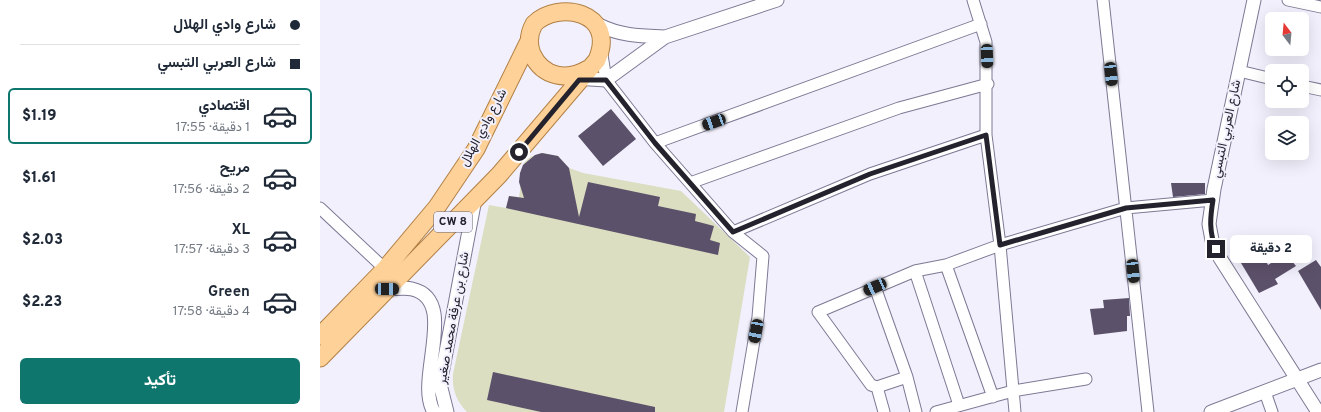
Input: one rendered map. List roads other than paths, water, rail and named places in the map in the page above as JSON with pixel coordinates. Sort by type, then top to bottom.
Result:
[{"type":"main road","points":[[544,0],[538,18],[531,29],[529,41],[531,52],[537,62],[550,73],[578,75],[596,60],[601,49],[602,36],[591,0]]},
{"type":"main road","points":[[538,18],[552,7],[570,4],[582,8],[592,15],[599,25]]},
{"type":"main road","name":"شارع وادي الهلال","points":[[320,336],[385,269],[437,207],[476,149],[529,41]]},
{"type":"main road","name":"CW 8","points":[[320,358],[499,175],[578,75]]},
{"type":"street","points":[[578,75],[606,80],[665,37],[776,0]]},
{"type":"street","points":[[973,0],[986,42],[988,84],[986,135],[1000,245],[1015,412]]},
{"type":"street","points":[[1103,0],[1148,412]]},
{"type":"street","name":"شارع العربي التبسي","points":[[1254,0],[1209,224],[1212,240],[1220,258],[1296,380],[1318,412]]},
{"type":"street","points":[[1288,0],[1321,7]]},
{"type":"street","points":[[655,143],[981,24]]},
{"type":"street","points":[[599,25],[614,32],[633,36],[665,37]]},
{"type":"street","points":[[601,49],[606,80],[655,143],[733,232],[763,256],[758,317],[742,412]]},
{"type":"street","points":[[1239,71],[1265,77]]},
{"type":"street","points":[[690,183],[899,108],[988,84]]},
{"type":"street","points":[[1309,87],[1321,90]]},
{"type":"street","points":[[733,232],[870,174],[986,135]]},
{"type":"street","name":"شارع بن عرفة محمد صغير","points":[[447,412],[440,384],[475,199]]},
{"type":"street","points":[[907,377],[877,387],[871,385],[818,312],[915,271],[946,265],[1000,245],[1126,208],[1213,200]]},
{"type":"street","points":[[320,208],[385,269]]},
{"type":"street","points":[[946,265],[993,397]]},
{"type":"street","points":[[915,271],[959,405]]},
{"type":"street","points":[[875,287],[907,377],[916,412]]},
{"type":"street","name":"شارع بن عرفة محمد صغير","points":[[387,289],[412,289],[423,295],[430,303],[433,310],[436,323],[428,380],[430,406],[434,412]]},
{"type":"street","points":[[1211,412],[1321,370]]},
{"type":"street","points":[[936,412],[1013,391],[1086,379]]},
{"type":"street","points":[[877,387],[884,412]]},
{"type":"street","points":[[1265,392],[1272,412]]},
{"type":"street","points":[[743,399],[749,412]]}]
